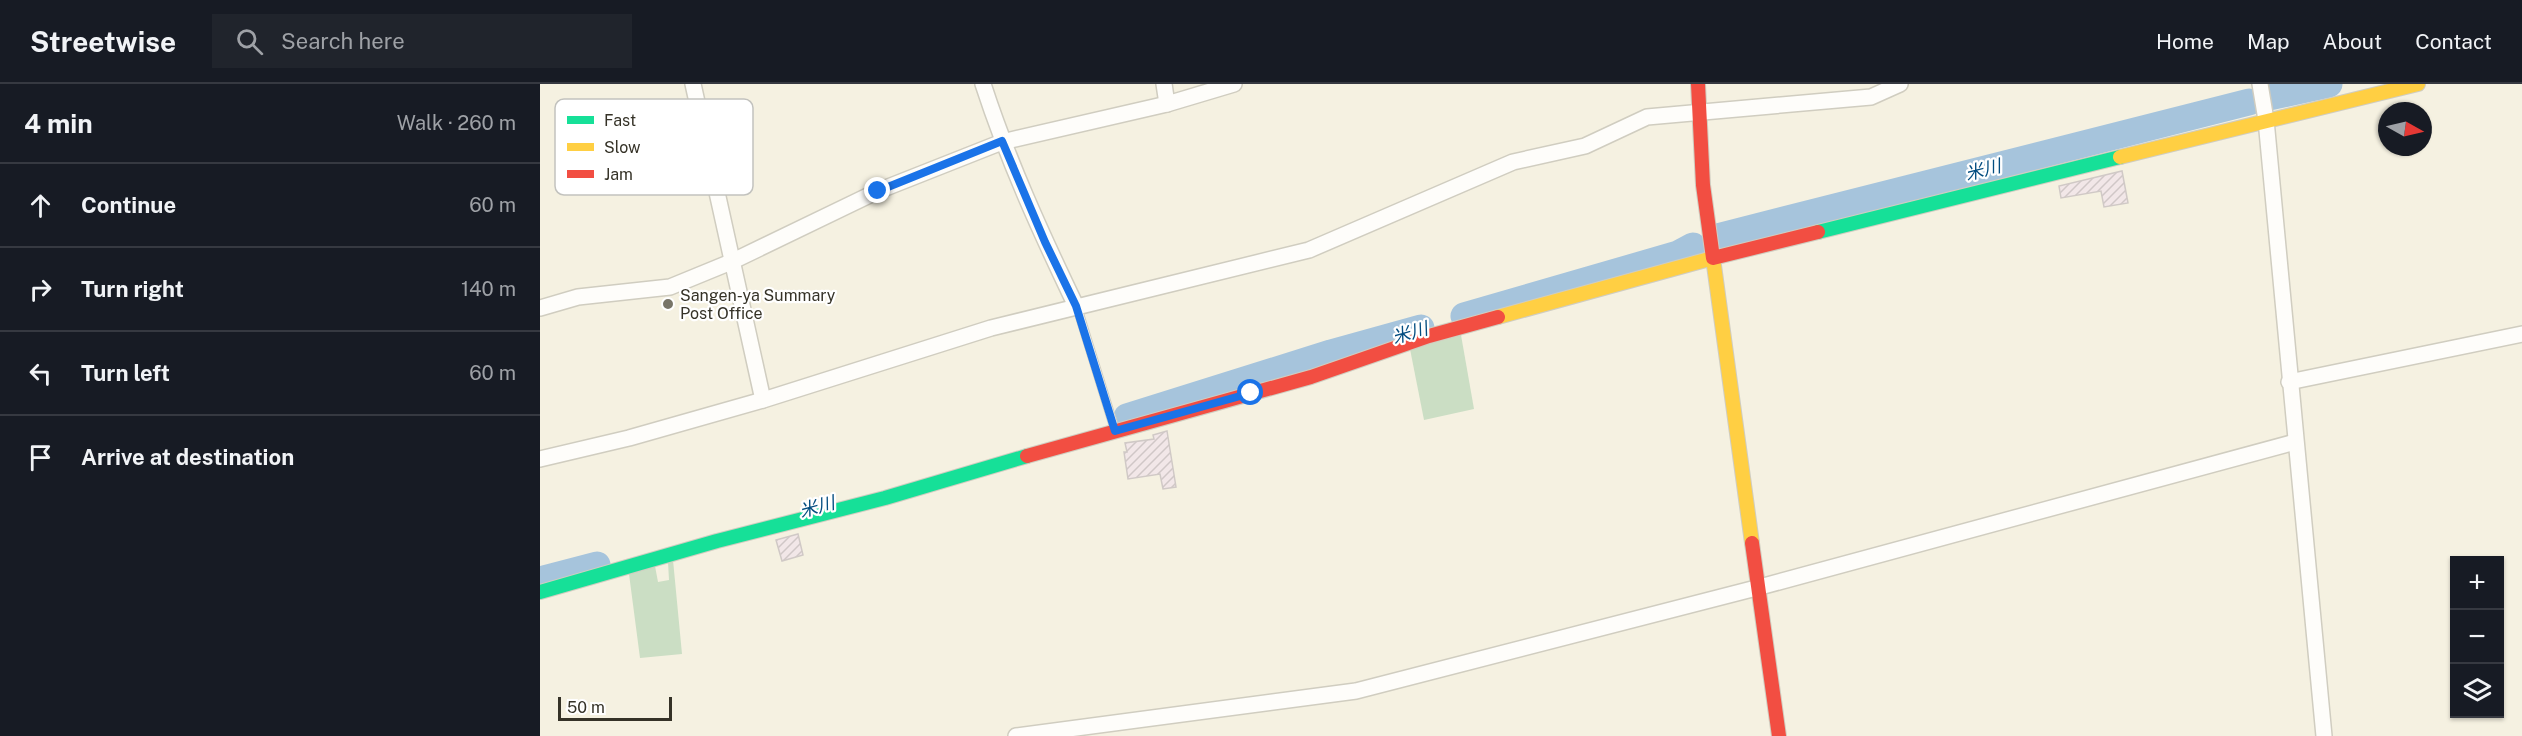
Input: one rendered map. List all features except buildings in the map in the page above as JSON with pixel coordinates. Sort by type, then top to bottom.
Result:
[{"type":"street","points":[[693,84],[696,99]]},
{"type":"street","points":[[983,84],[1002,141],[1045,242],[1076,306]]},
{"type":"street","points":[[1164,84],[1167,104]]},
{"type":"street","points":[[540,308],[578,297],[670,286],[730,262],[878,191],[1002,141],[1167,104],[1234,84]]},
{"type":"street","points":[[1698,84],[1703,185],[1779,736]]},
{"type":"street","points":[[540,459],[629,438],[763,400],[991,328],[1309,250],[1513,162],[1585,146],[1647,117],[1871,97],[1900,84]]},
{"type":"street","points":[[2260,84],[2266,120],[2324,736]]},
{"type":"street","points":[[540,592],[717,541],[885,498],[946,478],[1311,377],[1429,336],[1713,258],[1990,191],[2174,142],[2418,84]]},
{"type":"street","points":[[716,195],[763,400]]},
{"type":"street","points":[[2289,382],[2522,334]]},
{"type":"street","points":[[1016,736],[1356,691],[1760,587],[2295,442]]},
{"type":"lane","points":[[1076,306],[1115,431]]},
{"type":"green space","points":[[1461,335],[1474,409],[1424,420],[1410,349]]},
{"type":"green space","points":[[673,560],[682,654],[640,658],[629,574],[655,566],[658,582],[669,580],[668,562]]},
{"type":"waterway","name":"米川","points":[[2269,97],[2329,84]]},
{"type":"waterway","name":"米川","points":[[1717,237],[2249,102]]},
{"type":"waterway","name":"米川","points":[[1464,316],[1678,254],[1693,246]]},
{"type":"waterway","name":"米川","points":[[1127,417],[1331,353],[1421,328]]},
{"type":"waterway","name":"米川","points":[[540,580],[597,565]]},
{"type":"traffic: fast","points":[[1818,232],[2120,157]]},
{"type":"traffic: fast","points":[[540,592],[717,541],[885,498],[1027,456]]},
{"type":"traffic: slow","points":[[2120,157],[2418,84]]},
{"type":"traffic: slow","points":[[1498,317],[1713,258],[1752,543]]},
{"type":"traffic: jam","points":[[1698,84],[1703,185],[1713,258],[1818,232]]},
{"type":"traffic: jam","points":[[1027,456],[1311,377],[1429,336],[1498,317]]},
{"type":"traffic: jam","points":[[1752,543],[1779,736]]},
{"type":"place","name":"Sangen-ya Summary Post Office","points":[[668,304]]},
{"type":"route","points":[[878,191],[1002,141],[1045,242],[1076,306],[1115,431],[1251,393]]}]
